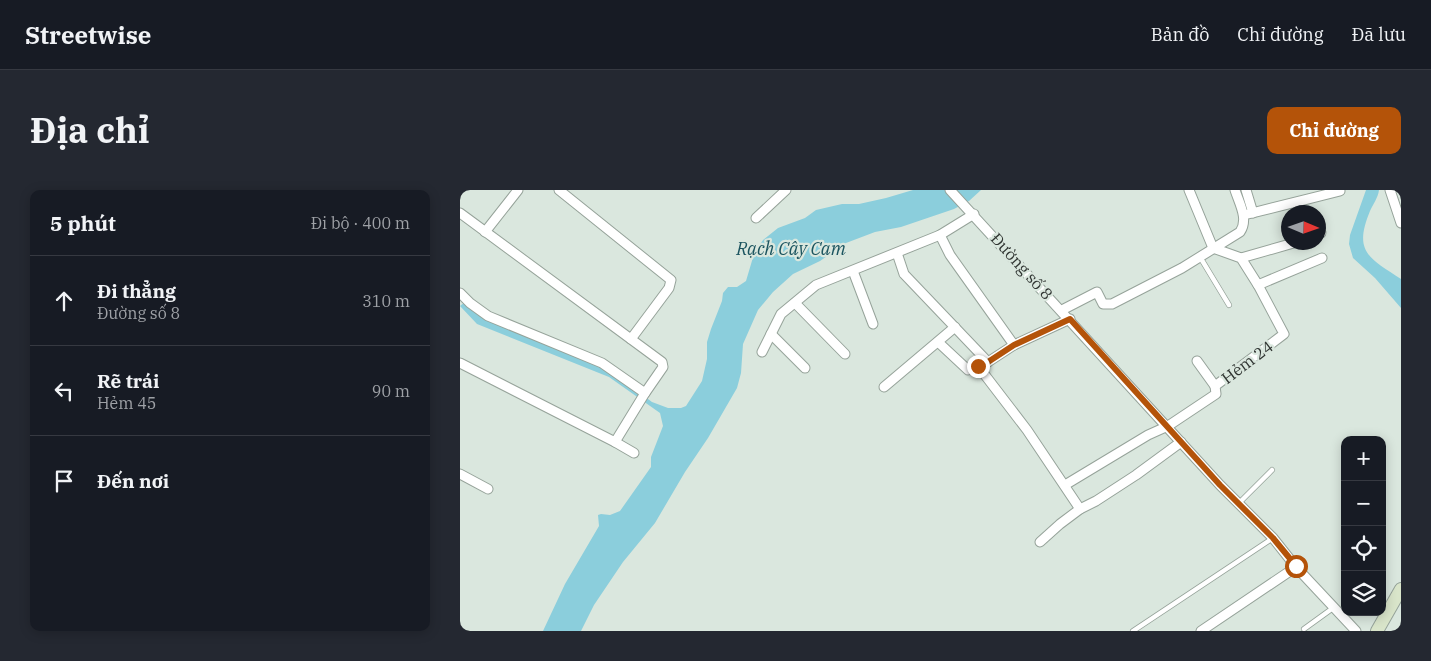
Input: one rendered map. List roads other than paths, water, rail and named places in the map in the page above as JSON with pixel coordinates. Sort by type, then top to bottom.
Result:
[{"type":"street","points":[[485,232],[518,190]]},
{"type":"street","points":[[559,190],[671,280],[669,288],[631,339]]},
{"type":"street","points":[[756,218],[786,190]]},
{"type":"street","name":"Đường số 8","points":[[950,190],[1181,442],[1273,538],[1356,631]]},
{"type":"street","points":[[1188,190],[1213,248],[1241,258],[1281,247]]},
{"type":"street","points":[[1062,310],[1097,292],[1103,304],[1112,304],[1182,268],[1240,232],[1243,227],[1244,216],[1235,190]]},
{"type":"street","points":[[1246,190],[1253,213]]},
{"type":"street","points":[[1390,190],[1401,223]]},
{"type":"street","points":[[1244,216],[1340,191]]},
{"type":"street","points":[[762,352],[781,314],[816,285],[940,236],[972,212]]},
{"type":"street","points":[[460,213],[662,362],[663,367],[638,403],[615,442]]},
{"type":"street","points":[[940,236],[950,255],[1014,345]]},
{"type":"street","points":[[897,254],[904,274],[988,362]]},
{"type":"street","points":[[1241,258],[1258,285],[1322,258]]},
{"type":"street","points":[[853,270],[872,324]]},
{"type":"street","name":"Hẻm 24","points":[[1168,426],[1216,394],[1215,386],[1284,334],[1258,285]]},
{"type":"street","points":[[460,293],[488,316],[602,363],[645,393]]},
{"type":"street","points":[[795,303],[845,354]]},
{"type":"street","points":[[938,342],[968,370],[988,362],[1014,345],[1070,319]]},
{"type":"street","points":[[884,387],[955,327]]},
{"type":"street","points":[[771,334],[805,368]]},
{"type":"street","points":[[1197,361],[1215,386]]},
{"type":"street","points":[[460,363],[634,453]]},
{"type":"street","points":[[978,366],[1027,430],[1080,509]]},
{"type":"street","points":[[1064,485],[1148,435],[1168,426]]},
{"type":"street","points":[[1040,542],[1080,509],[1136,475],[1181,442]]},
{"type":"street","points":[[460,474],[488,489]]},
{"type":"street","points":[[1202,631],[1296,566]]},
{"type":"street","points":[[1377,631],[1401,589]]},
{"type":"lane","points":[[1200,256],[1229,305]]},
{"type":"lane","points":[[1238,503],[1272,470]]},
{"type":"lane","points":[[1133,631],[1273,538]]},
{"type":"lane","points":[[1304,629],[1335,607]]},
{"type":"water","name":"Rạch Cây Cam","points":[[913,190],[981,190],[969,201],[954,209],[901,227],[875,232],[846,243],[820,261],[793,274],[773,292],[758,310],[743,344],[741,373],[737,388],[655,523],[623,562],[594,605],[581,631],[543,631],[565,584],[599,526],[598,515],[610,515],[620,511],[651,467],[651,457],[663,426],[660,413],[609,377],[477,324],[460,306],[465,302],[605,367],[652,402],[668,408],[681,408],[686,406],[702,381],[707,359],[707,342],[722,301],[723,293],[728,287],[737,287],[746,281],[754,254],[763,240],[778,228],[805,218],[816,210],[842,204],[859,204]]},
{"type":"water","points":[[1366,190],[1379,190],[1365,225],[1364,245],[1373,259],[1401,279],[1401,308],[1375,278],[1353,258],[1349,244],[1350,235]]}]
